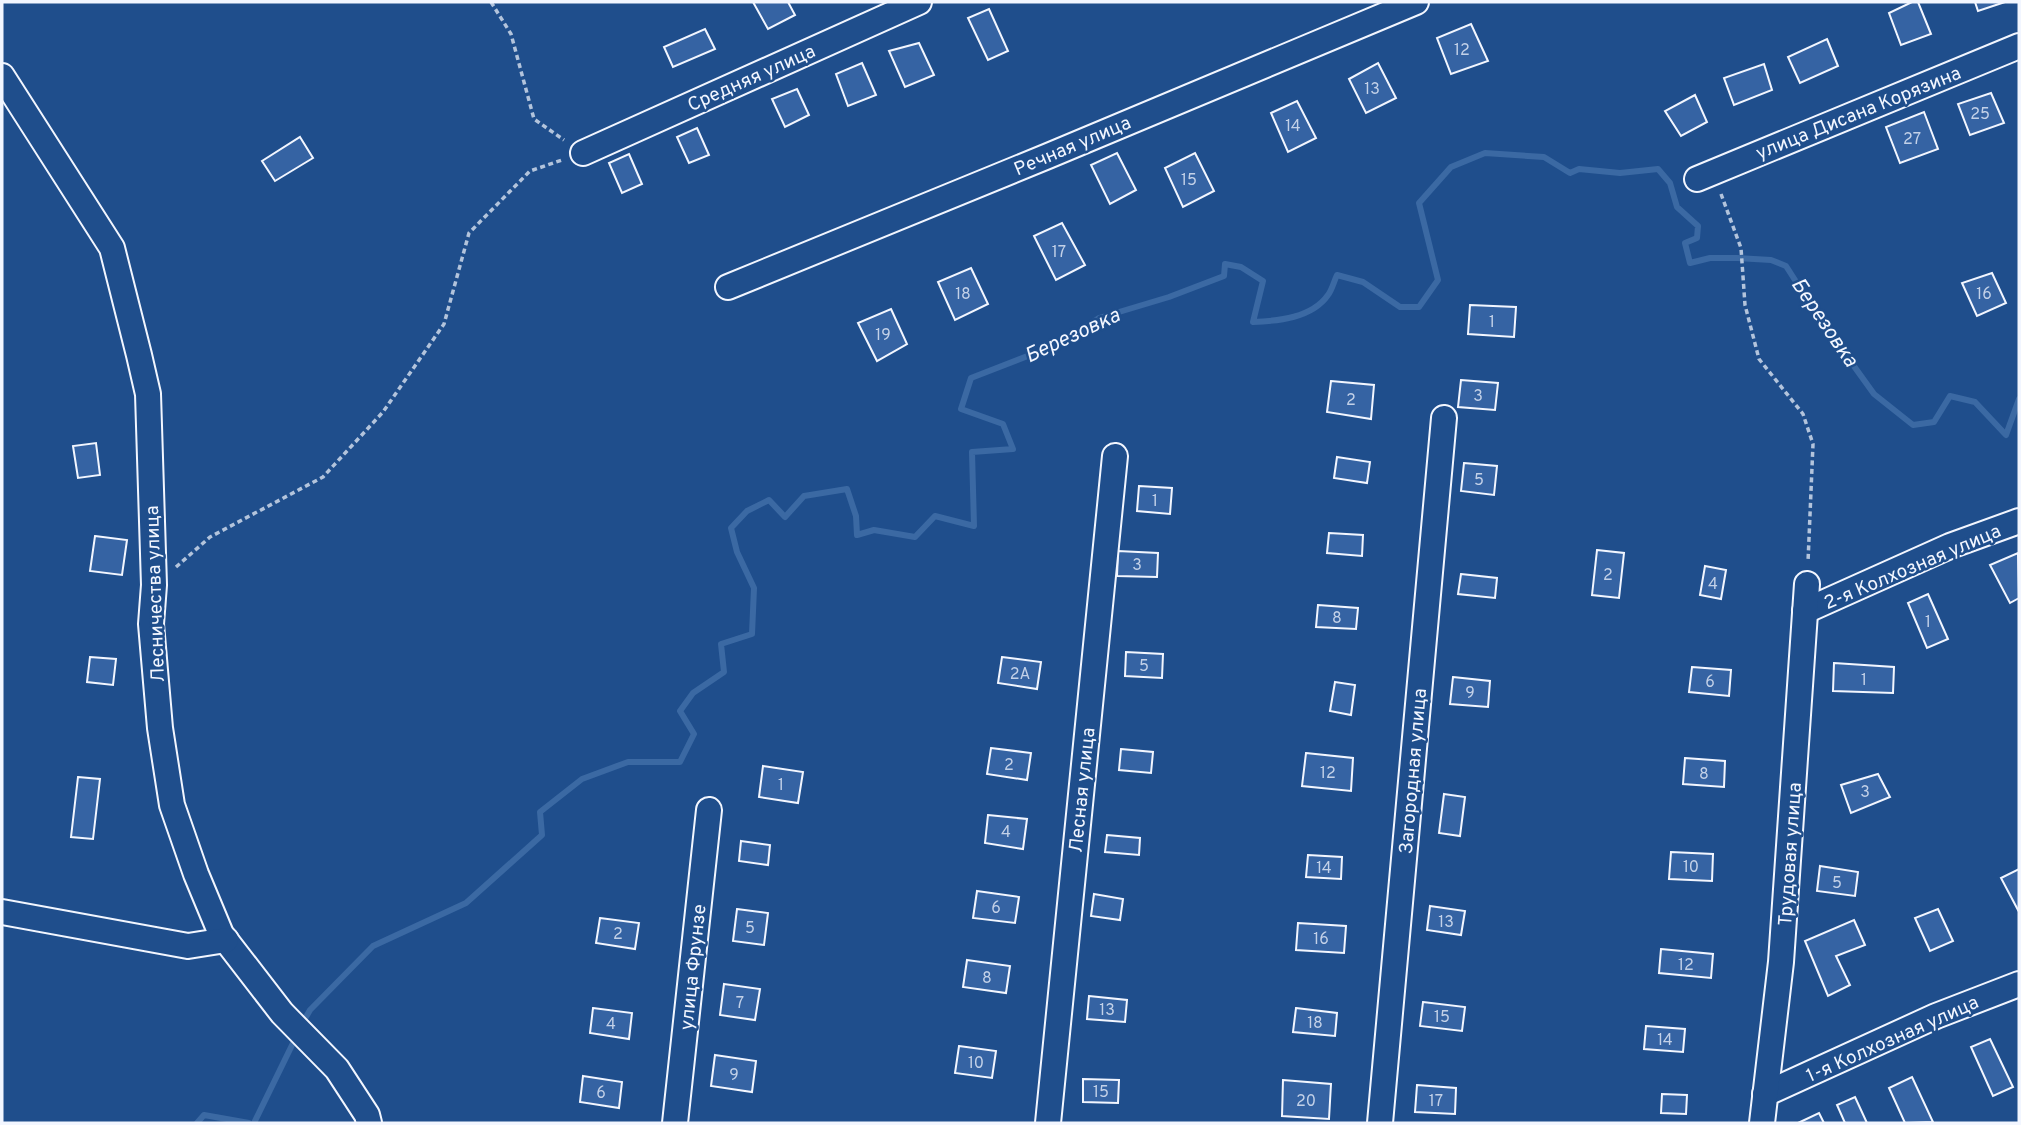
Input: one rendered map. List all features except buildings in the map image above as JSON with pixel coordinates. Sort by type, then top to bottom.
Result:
[{"type":"street","name":"Средняя улица","points":[[583,153],[919,2]]},
{"type":"street","name":"Речная улица","points":[[728,287],[1416,2]]},
{"type":"street","name":"улица Дисана Корязина","points":[[1705,175],[2019,46]]},
{"type":"street","name":"Лесничества улица","points":[[2,76],[112,248],[139,355],[148,394],[154,585],[152,637],[160,728],[172,805],[196,874],[221,934],[282,1013],[337,1069],[367,1115],[369,1123]]},
{"type":"street","name":"Загородная улица","points":[[1380,1123],[1444,418]]},
{"type":"street","name":"Лесная улица","points":[[1048,1123],[1115,456]]},
{"type":"street","name":"2-я Колхозная улица","points":[[1805,611],[1950,546],[2019,522]]},
{"type":"street","name":"Трудовая улица","points":[[1762,1123],[1782,962],[1807,584]]},
{"type":"street","name":"улица Фрунзе","points":[[674,1123],[709,810]]},
{"type":"street","points":[[2,912],[188,946],[226,940]]},
{"type":"street","name":"1-я Колхозная улица","points":[[1765,1094],[1936,1016],[2019,984]]},
{"type":"path","points":[[491,2],[511,34],[534,119],[583,153]]},
{"type":"path","points":[[154,585],[210,537],[323,477],[383,412],[444,324],[469,233],[530,171],[583,153]]},
{"type":"path","points":[[1705,175],[1741,248],[1745,305],[1759,359],[1803,414],[1814,444],[1807,584]]},
{"type":"waterway","name":"Березовка","points":[[302,1024],[310,1010],[373,946],[466,903],[542,835],[540,812],[582,779],[628,762],[680,762],[694,734],[680,711],[693,693],[724,672],[721,644],[752,634],[754,588],[737,552],[731,528],[747,511],[769,500],[785,517],[804,496],[847,489],[856,516],[857,535],[874,530],[915,537],[935,516],[974,526],[972,452],[1013,449],[1003,424],[961,409],[971,378],[1064,342],[1099,318],[1169,297],[1224,276],[1225,264],[1241,267],[1263,281],[1253,322],[1294,317],[1313,309],[1331,291],[1337,275],[1363,282],[1400,307],[1419,307],[1438,280],[1419,203],[1451,167],[1485,153],[1544,157],[1570,173],[1579,169],[1620,173],[1658,169],[1670,183],[1677,207],[1698,226],[1697,238],[1685,243],[1690,263],[1710,258],[1737,258],[1771,260],[1786,266],[1874,394],[1913,425],[1934,422],[1950,396],[1975,402],[2006,435],[2019,399]]},
{"type":"waterway","name":"Березовка","points":[[254,1123],[296,1037]]},
{"type":"waterway","name":"Березовка","points":[[197,1123],[204,1115],[249,1123]]}]
